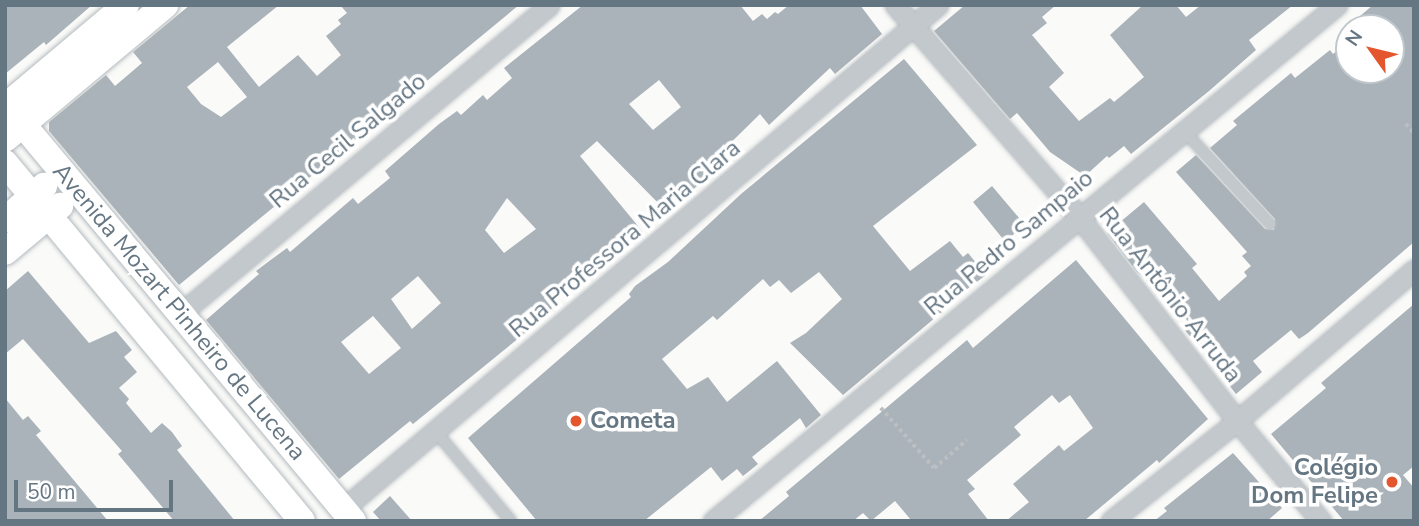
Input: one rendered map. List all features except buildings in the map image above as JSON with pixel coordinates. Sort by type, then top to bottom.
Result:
[{"type":"main road","points":[[9,116],[126,5]]},
{"type":"main road","points":[[9,116],[165,5]]},
{"type":"main road","name":"Avenida Mozart Pinheiro de Lucena","points":[[9,116],[61,171],[348,515]]},
{"type":"main road","name":"Avenida Mozart Pinheiro de Lucena","points":[[5,163],[302,521]]},
{"type":"main road","points":[[5,252],[41,206],[61,171]]},
{"type":"main road","points":[[5,220],[78,192]]},
{"type":"main road","points":[[181,375],[210,350]]},
{"type":"street","name":"Rua Cecil Salgado","points":[[180,314],[549,5]]},
{"type":"street","name":"Rua Antônio Arruda","points":[[895,5],[1079,217],[1237,421],[1321,521]]},
{"type":"street","name":"Rua Professora Maria Clara","points":[[348,515],[436,432],[938,5]]},
{"type":"street","name":"Rua Pedro Sampaio","points":[[713,521],[1337,5]]},
{"type":"street","points":[[1111,521],[1237,421],[1414,270]]},
{"type":"lane","points":[[1184,131],[1270,224]]},
{"type":"lane","points":[[436,432],[511,521]]},
{"type":"path","points":[[1406,124],[1414,133]]},
{"type":"path","points":[[867,392],[934,468],[967,440]]},
{"type":"place","name":"Cometa","points":[[576,421]]},
{"type":"place","name":"Colégio Dom Felipe","points":[[1392,482]]}]
